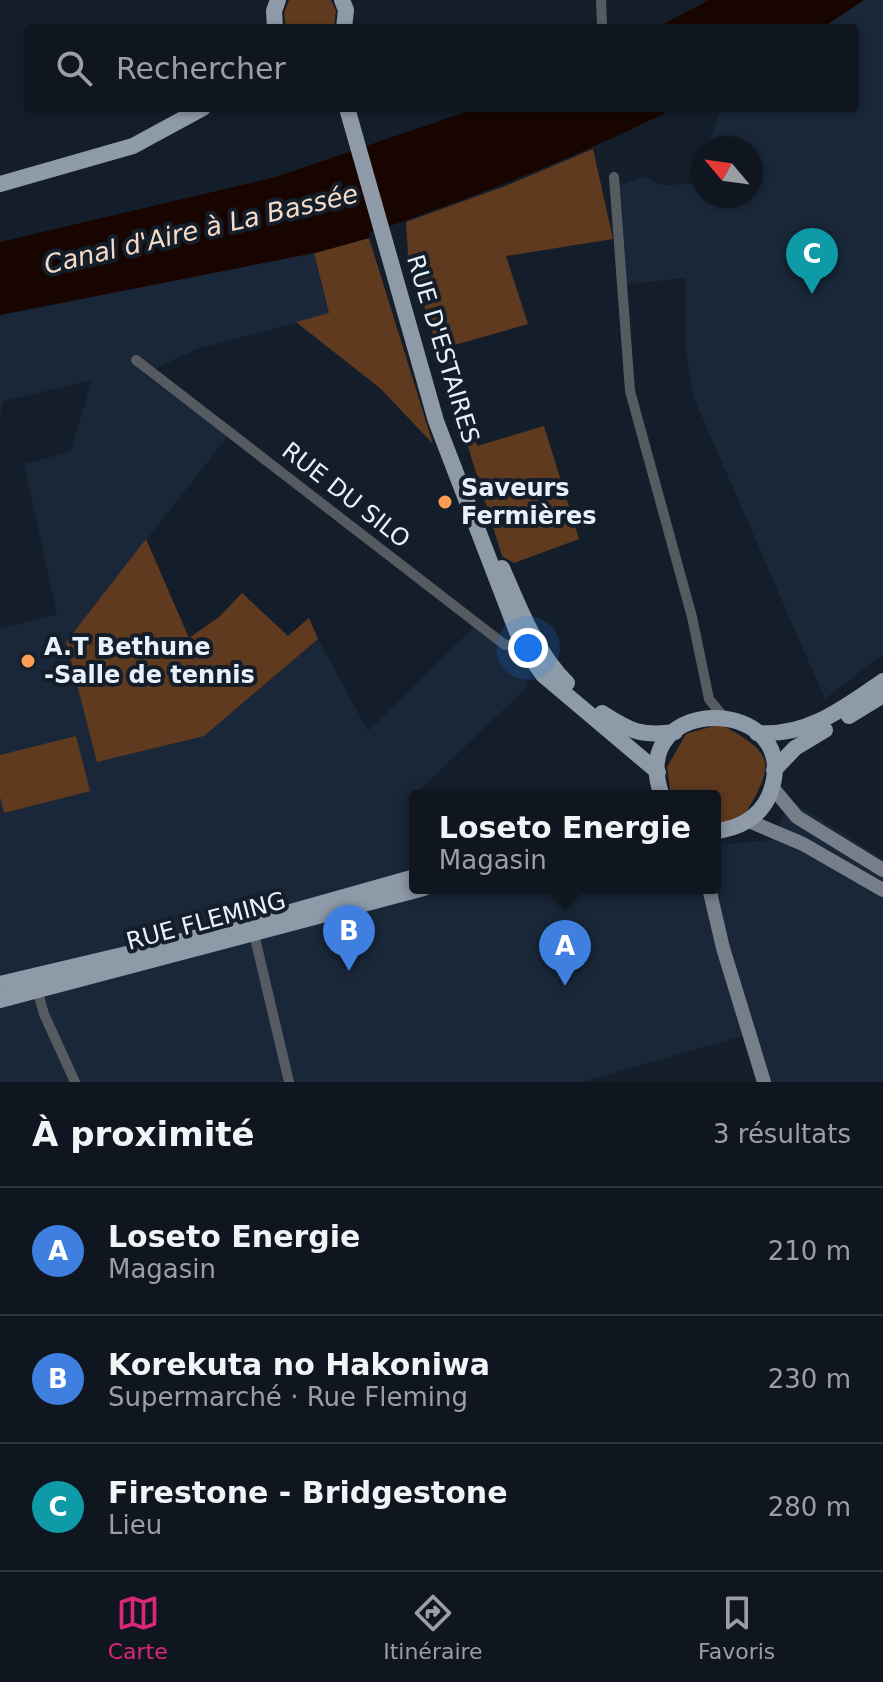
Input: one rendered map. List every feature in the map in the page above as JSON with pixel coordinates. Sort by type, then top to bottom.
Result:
[{"type":"main road","points":[[275,24],[277,1]]},
{"type":"main road","points":[[345,24],[348,3]]},
{"type":"main road","points":[[0,184],[133,146],[196,112]]},
{"type":"main road","points":[[349,112],[360,136],[447,420],[543,675],[658,788]]},
{"type":"main road","points":[[357,112],[360,136]]},
{"type":"main road","points":[[529,641],[591,707],[623,727],[648,736],[675,732],[699,718],[722,715],[747,724],[757,733],[770,754],[773,779],[797,817],[883,870]]},
{"type":"main road","points":[[757,733],[783,734],[804,730],[883,681]]},
{"type":"main road","points":[[721,830],[749,821],[767,800],[773,779],[795,748],[883,695]]},
{"type":"main road","points":[[658,788],[662,750],[675,732]]},
{"type":"main road","points":[[749,821],[803,844],[883,890]]},
{"type":"main road","name":"RUE FLEMING","points":[[0,984],[220,932],[409,879]]},
{"type":"main road","name":"RUE FLEMING","points":[[0,1000],[409,892]]},
{"type":"main road","points":[[710,894],[723,948],[764,1082]]},
{"type":"street","points":[[601,0],[602,23]]},
{"type":"street","points":[[614,177],[630,391],[692,617],[709,698],[722,715]]},
{"type":"street","name":"RUE DU SILO","points":[[136,360],[505,645],[529,641]]},
{"type":"street","points":[[699,718],[709,698]]},
{"type":"street","points":[[254,934],[289,1082]]},
{"type":"street","points":[[37,989],[44,1014],[75,1082]]},
{"type":"shaded area","points":[[289,0],[331,0],[336,11],[334,24],[285,24],[284,13]]},
{"type":"shaded area","points":[[864,0],[883,0],[883,654],[825,699],[693,396],[685,345],[685,278],[622,285],[615,187],[643,177],[663,185],[691,184],[691,208],[763,208],[763,136],[711,136],[720,112],[859,112],[859,24],[828,24]]},
{"type":"shaded area","points":[[593,149],[613,239],[506,256],[528,324],[451,346],[477,446],[544,426],[579,539],[514,563],[502,556],[408,254],[406,222],[508,185]]},
{"type":"shaded area","points":[[369,238],[433,444],[381,389],[296,322],[329,313],[314,253]]},
{"type":"shaded area","points":[[314,253],[329,314],[197,349],[144,374],[228,436],[66,642],[204,736],[318,639],[368,731],[478,623],[532,666],[525,689],[419,790],[409,790],[409,894],[721,894],[721,842],[728,844],[772,840],[790,800],[883,859],[883,1082],[764,1082],[743,1036],[582,1082],[0,1082],[0,629],[57,614],[24,464],[70,452],[92,380],[4,401],[0,415],[0,315]]},
{"type":"shaded area","points":[[146,539],[189,638],[219,617],[242,593],[288,636],[309,618],[318,639],[204,736],[97,762],[66,642]]},
{"type":"shaded area","points":[[720,724],[760,752],[765,761],[765,771],[744,816],[721,823],[721,790],[670,790],[667,767],[686,734]]},
{"type":"shaded area","points":[[76,736],[90,791],[4,813],[0,797],[0,755]]},
{"type":"water","points":[[709,0],[864,0],[828,24],[664,24]]},
{"type":"water","name":"Canal d'Aire à La Bassée","points":[[465,112],[667,112],[524,176],[369,233],[369,238],[319,252],[0,315],[0,242],[276,177]]},
{"type":"place","name":"Firestone - Bridgestone","points":[[812,294]]},
{"type":"place","name":"Saveurs Fermières","points":[[445,502]]},
{"type":"place","name":"A.T Bethune -Salle de tennis","points":[[28,661]]},
{"type":"place","name":"Korekuta no Hakoniwa","points":[[349,971]]},
{"type":"place","name":"Loseto Energie","points":[[565,986]]}]
